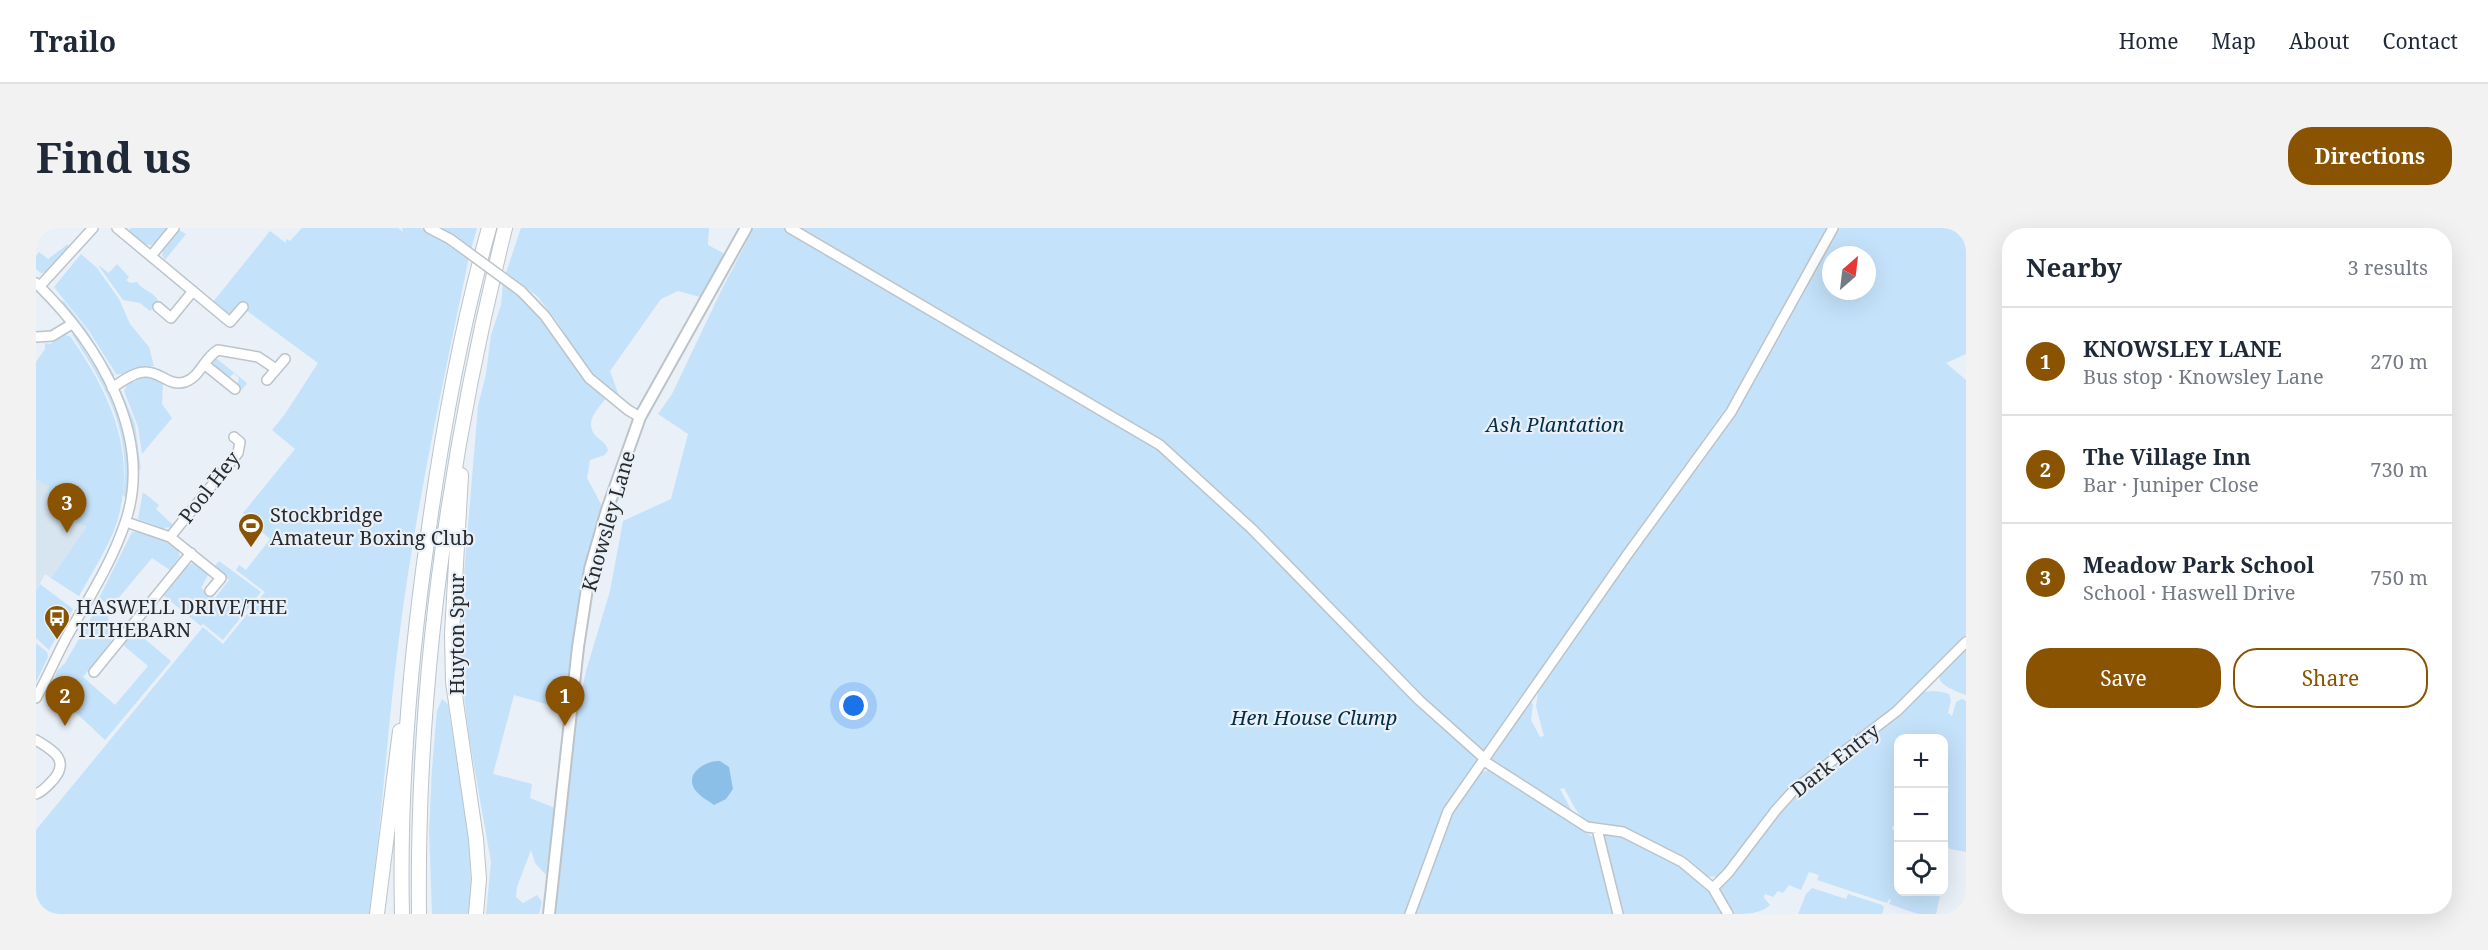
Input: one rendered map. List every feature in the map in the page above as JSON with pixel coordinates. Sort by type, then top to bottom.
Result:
[{"type":"highway","points":[[402,914],[400,862],[409,690],[419,596],[438,457],[458,355],[489,228]]},
{"type":"highway","points":[[419,914],[420,782],[429,653],[441,547],[468,390],[505,228]]},
{"type":"highway","name":"Huyton Spur","points":[[468,390],[452,634],[453,682],[476,839],[479,879],[476,914]]},
{"type":"highway","points":[[377,914],[396,748],[409,690]]},
{"type":"main road","name":"Knowsley Lane","points":[[549,914],[578,647],[590,569],[607,510],[640,417],[746,228]]},
{"type":"street","points":[[36,698],[107,564],[126,522],[133,484],[132,452],[125,419],[112,388],[90,349],[38,285],[93,228]]},
{"type":"street","points":[[117,228],[230,322],[243,307]]},
{"type":"street","points":[[151,256],[174,228]]},
{"type":"street","points":[[429,228],[450,239],[521,291],[541,310],[590,378],[628,410],[640,417]]},
{"type":"street","points":[[790,228],[1160,445],[1252,529],[1419,700],[1484,760],[1587,827],[1623,832],[1682,862],[1713,888],[1728,914]]},
{"type":"street","points":[[1410,914],[1444,819],[1627,555],[1731,412],[1833,228]]},
{"type":"street","points":[[158,307],[171,318],[193,291]]},
{"type":"street","points":[[36,337],[52,336],[72,324]]},
{"type":"street","points":[[112,388],[147,371],[170,381],[186,381],[194,376],[213,353],[224,350],[258,357],[276,369]]},
{"type":"street","points":[[267,380],[285,359]]},
{"type":"street","points":[[204,364],[233,384]]},
{"type":"street","name":"Pool Hey","points":[[170,537],[238,453],[240,442],[234,437]]},
{"type":"street","name":"Pool Hey","points":[[126,522],[170,537],[191,553],[221,578],[210,591]]},
{"type":"street","name":"Pool Hey","points":[[94,672],[191,553]]},
{"type":"street","name":"Dark Entry","points":[[1713,888],[1728,873],[1795,789],[1898,711],[1966,642]]},
{"type":"street","points":[[36,740],[55,752],[61,759],[61,767],[57,775],[42,792],[36,794]]},
{"type":"street","points":[[1597,829],[1617,914]]},
{"type":"shaded area","points":[[36,479],[49,487],[48,501],[110,539],[79,596],[45,574],[36,591]]},
{"type":"green space","points":[[131,228],[170,228],[159,240],[150,245],[128,231]]},
{"type":"green space","points":[[302,228],[398,228],[403,232],[402,228],[421,228],[448,242],[469,257],[413,542],[395,672],[369,914],[36,914],[36,830],[203,627],[223,644],[265,592],[236,570],[239,565],[246,570],[270,539],[257,528],[259,525],[243,513],[295,449],[272,430],[318,363],[246,310],[228,313],[213,302],[270,231],[286,243],[286,239],[290,241]]},
{"type":"green space","points":[[435,228],[477,228],[471,250]]},
{"type":"green space","points":[[521,228],[709,228],[708,245],[725,254],[700,297],[678,291],[661,299],[610,371],[619,396],[586,367],[556,320],[537,296],[506,273]]},
{"type":"green space","points":[[754,228],[786,228],[1007,357],[1014,358],[796,228],[1830,228],[1731,407],[1652,515],[1629,556],[1621,559],[1512,715],[1516,717],[1528,700],[1533,704],[1531,720],[1540,737],[1544,736],[1536,706],[1539,686],[1630,555],[1734,413],[1822,253],[1822,300],[1876,300],[1876,246],[1826,246],[1836,228],[1966,228],[1966,354],[1946,363],[1966,380],[1966,639],[1909,696],[1910,701],[1928,691],[1949,694],[1951,700],[1948,713],[1952,716],[1956,702],[1962,699],[1966,701],[1966,852],[1948,847],[1948,734],[1894,734],[1894,826],[1892,829],[1894,830],[1894,896],[1940,896],[1936,914],[1918,914],[1889,904],[1891,900],[1889,899],[1887,903],[1817,880],[1819,875],[1809,872],[1801,890],[1789,885],[1783,893],[1778,891],[1773,897],[1765,894],[1764,898],[1770,905],[1766,908],[1747,914],[1732,914],[1721,897],[1720,886],[1745,852],[1746,844],[1728,870],[1708,877],[1700,874],[1698,879],[1717,898],[1726,914],[1412,914],[1450,811],[1448,806],[1437,829],[1407,914],[555,914],[576,718],[586,671],[610,591],[623,521],[671,499],[688,434],[658,414],[672,394]],"holes":[[[1243,518],[1402,682],[1479,751],[1485,753],[1491,747],[1493,749],[1487,762],[1493,766],[1491,770],[1481,772],[1472,785],[1464,783],[1479,761],[1478,756],[1417,699],[1240,521]],[[1512,777],[1529,789],[1528,792],[1532,795],[1539,795],[1574,815],[1560,789],[1564,788],[1580,815],[1590,823],[1607,828],[1609,832],[1605,836],[1602,847],[1609,878],[1606,879],[1593,837],[1512,783]]]},
{"type":"green space","points":[[179,230],[186,234],[165,260],[162,255],[163,250]]},
{"type":"green space","points":[[68,244],[69,248],[46,272],[41,273],[36,269],[36,256],[39,252],[48,259]]},
{"type":"green space","points":[[81,254],[97,268],[119,299],[130,324],[149,347],[154,366],[125,374],[116,374],[89,331],[54,287]]},
{"type":"green space","points":[[117,264],[129,277],[126,280],[130,283],[137,282],[170,309],[158,303],[150,311],[140,303],[123,300],[98,265],[109,273]]},
{"type":"green space","points":[[503,283],[535,310],[588,385],[606,398],[591,421],[592,431],[608,450],[605,455],[590,460],[587,478],[602,506],[580,607],[567,710],[514,695],[493,774],[532,784],[530,798],[555,808],[546,875],[535,863],[531,850],[517,887],[516,897],[523,903],[537,895],[542,902],[539,914],[486,914],[491,862],[469,737],[460,663],[463,586],[478,406],[486,374],[491,335],[501,305]]},
{"type":"green space","points":[[64,301],[86,329],[115,376],[110,375],[77,322],[61,302]]},
{"type":"green space","points":[[71,333],[79,341],[100,375],[122,425],[128,461],[126,498],[123,495],[125,471],[123,449],[113,409],[95,371]]},
{"type":"green space","points":[[64,335],[70,336],[84,357],[108,401],[122,447],[124,471],[123,496],[114,531],[79,596],[51,578],[87,527],[54,509],[49,496],[49,487],[36,479],[36,362],[45,349],[45,343],[50,344]]},
{"type":"green space","points":[[216,358],[247,383],[242,390],[237,385],[239,378],[234,373],[227,377],[215,367],[212,363]]},
{"type":"green space","points":[[146,376],[154,377],[163,383],[162,404],[172,418],[142,454],[138,427],[124,391],[127,385]]},
{"type":"green space","points":[[121,390],[135,424],[141,470],[138,467],[132,426]]},
{"type":"green space","points":[[143,492],[159,505],[156,509],[173,525],[172,527],[162,528],[138,519]]},
{"type":"green space","points":[[132,532],[153,535],[167,541],[173,545],[180,556],[170,570],[152,558],[111,607],[99,598]]},
{"type":"green space","points":[[219,561],[261,592],[223,640],[203,624],[201,626],[164,596],[187,566],[193,563],[209,573],[201,588],[215,598],[229,580],[214,567]]},
{"type":"green space","points":[[40,584],[73,609],[49,650],[36,638],[36,591]]},
{"type":"green space","points":[[98,606],[105,610],[107,608],[111,642],[83,677],[115,705],[148,666],[123,645],[132,634],[140,635],[171,661],[105,740],[51,689],[57,671],[65,663]]},
{"type":"green space","points":[[36,643],[47,652],[48,657],[36,682]]},
{"type":"green space","points":[[1966,647],[1966,695],[1944,684],[1940,679],[1940,674]]},
{"type":"green space","points":[[442,699],[448,704],[465,809],[470,861],[470,914],[432,914],[429,829],[437,711]]},
{"type":"green space","points":[[1812,888],[1846,899],[1848,894],[1882,905],[1884,908],[1882,914],[1798,914],[1806,894]]},
{"type":"water","points":[[720,761],[729,767],[733,789],[726,799],[714,805],[697,792],[692,781],[696,771],[700,768],[710,762]]},
{"type":"place","name":"Meadow Park School","points":[[67,533]]},
{"type":"place","name":"Stockbridge Amateur Boxing Club","points":[[251,549]]},
{"type":"place","name":"HASWELL DRIVE/THE TITHEBARN","points":[[57,641]]},
{"type":"place","name":"The Village Inn","points":[[65,726]]},
{"type":"place","name":"KNOWSLEY LANE","points":[[565,726]]},
{"type":"park label","name":"Ash Plantation","points":[[1555,424]]},
{"type":"park label","name":"Hen House Clump","points":[[1314,717]]}]
